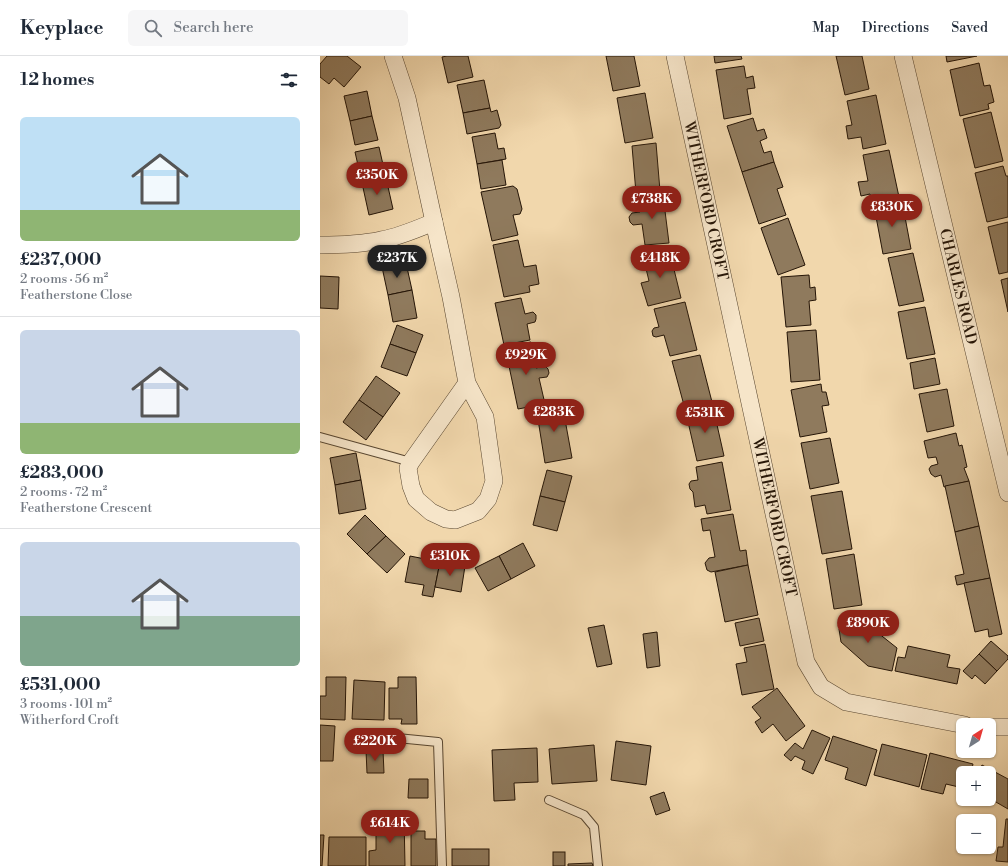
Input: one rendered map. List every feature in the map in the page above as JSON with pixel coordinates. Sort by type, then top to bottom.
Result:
[{"type":"street","points":[[393,56],[407,98],[451,297],[467,383],[485,417],[494,481],[488,499],[478,511],[455,520],[446,519],[431,512],[416,499],[411,486],[408,468],[467,383]]},
{"type":"street","name":"WITHERFORD CROFT","points":[[675,56],[806,662],[821,687],[846,702],[956,723]]},
{"type":"street","name":"CHARLES ROAD","points":[[903,56],[1008,493]]},
{"type":"street","points":[[320,245],[382,240],[405,234],[434,222]]},
{"type":"street","points":[[996,727],[1008,727]]},
{"type":"lane","points":[[320,437],[411,462]]},
{"type":"lane","points":[[387,737],[438,742],[442,866]]},
{"type":"lane","points":[[549,800],[584,815],[594,827],[598,866]]},
{"type":"building","points":[[327,56],[347,56],[361,67],[344,87],[334,78],[329,84],[320,77],[320,64]]},
{"type":"building","points":[[468,56],[473,77],[448,83],[442,57]]},
{"type":"building","points":[[606,56],[634,56],[640,86],[613,91]]},
{"type":"building","points":[[714,56],[741,56],[742,59],[715,63]]},
{"type":"building","points":[[836,56],[862,56],[869,89],[845,95]]},
{"type":"building","points":[[946,56],[977,56],[947,62]]},
{"type":"building","points":[[979,63],[984,86],[990,85],[994,102],[988,104],[989,109],[960,116],[950,70]]},
{"type":"building","points":[[744,66],[746,78],[753,76],[755,88],[747,89],[751,114],[724,119],[716,70]]},
{"type":"building","points":[[484,80],[490,108],[463,113],[457,85]]},
{"type":"building","points":[[367,91],[372,116],[350,121],[344,96]]},
{"type":"building","points":[[645,93],[653,138],[625,143],[617,98]]},
{"type":"building","points":[[876,95],[886,144],[863,149],[861,137],[848,139],[846,126],[852,125],[847,101]]},
{"type":"building","points":[[490,108],[491,112],[497,110],[501,125],[499,128],[467,134],[463,113]]},
{"type":"building","points":[[991,112],[1003,161],[975,168],[963,119]]},
{"type":"building","points":[[372,116],[378,140],[355,145],[350,121]]},
{"type":"building","points":[[753,118],[757,131],[764,129],[767,138],[760,141],[764,153],[771,151],[774,162],[742,172],[727,126]]},
{"type":"building","points":[[495,133],[498,149],[504,148],[506,159],[477,164],[472,137]]},
{"type":"building","points":[[656,143],[660,191],[636,193],[632,146]]},
{"type":"building","points":[[379,147],[386,178],[362,183],[355,152]]},
{"type":"building","points":[[889,150],[899,197],[872,202],[870,194],[861,196],[858,182],[868,181],[863,155]]},
{"type":"building","points":[[502,160],[506,185],[481,189],[477,164]]},
{"type":"building","points":[[774,162],[783,187],[777,189],[786,215],[759,224],[742,172]]},
{"type":"building","points":[[1003,166],[1006,176],[1008,176],[1008,217],[987,222],[975,173]]},
{"type":"building","points":[[386,178],[393,209],[369,215],[362,183]]},
{"type":"building","points":[[513,186],[517,189],[522,209],[520,214],[513,215],[518,235],[492,241],[481,192]]},
{"type":"building","points":[[663,195],[669,243],[645,245],[642,224],[633,225],[630,222],[629,217],[632,213],[640,212],[638,198]]},
{"type":"building","points":[[902,201],[911,249],[883,254],[874,206]]},
{"type":"building","points":[[788,218],[805,265],[778,275],[761,228]]},
{"type":"building","points":[[1008,222],[1008,272],[999,274],[988,227]]},
{"type":"building","points":[[518,240],[524,267],[536,265],[539,284],[529,286],[530,292],[504,297],[493,245]]},
{"type":"building","points":[[669,249],[681,298],[648,306],[641,283],[649,281],[643,256]]},
{"type":"building","points":[[913,253],[924,301],[899,306],[888,258]]},
{"type":"building","points":[[406,263],[412,290],[388,295],[382,267]]},
{"type":"building","points":[[809,275],[810,288],[815,287],[816,300],[809,301],[811,325],[786,327],[781,277]]},
{"type":"building","points":[[320,276],[339,277],[338,309],[320,308]]},
{"type":"building","points":[[1008,278],[1008,312],[1001,280]]},
{"type":"building","points":[[412,290],[417,318],[393,322],[388,295]]},
{"type":"building","points":[[521,298],[525,314],[533,312],[536,315],[535,322],[527,324],[530,340],[504,345],[495,303]]},
{"type":"building","points":[[685,302],[697,350],[670,356],[664,335],[656,337],[653,336],[652,331],[654,328],[659,327],[654,309]]},
{"type":"building","points":[[925,307],[935,354],[907,359],[898,312]]},
{"type":"building","points":[[397,325],[423,335],[416,353],[390,344]]},
{"type":"building","points":[[816,330],[820,380],[791,382],[787,332]]},
{"type":"building","points":[[531,342],[536,368],[545,366],[549,373],[547,377],[539,378],[545,404],[518,409],[505,347]]},
{"type":"building","points":[[390,344],[416,353],[407,376],[381,367]]},
{"type":"building","points":[[700,355],[712,402],[685,409],[672,361]]},
{"type":"building","points":[[935,358],[940,384],[914,389],[910,363]]},
{"type":"building","points":[[376,376],[400,393],[383,417],[359,400]]},
{"type":"building","points":[[821,384],[822,392],[826,392],[829,405],[822,406],[827,432],[800,437],[791,390]]},
{"type":"building","points":[[947,389],[954,426],[927,432],[919,394]]},
{"type":"building","points":[[359,400],[383,417],[366,440],[343,422]]},
{"type":"building","points":[[562,403],[572,458],[545,463],[536,407]]},
{"type":"building","points":[[713,407],[724,456],[697,461],[686,413]]},
{"type":"building","points":[[956,433],[959,446],[962,445],[967,467],[964,468],[969,481],[944,487],[941,475],[935,477],[931,474],[929,469],[931,466],[938,464],[936,457],[928,458],[924,441]]},
{"type":"building","points":[[830,438],[839,483],[810,489],[801,443]]},
{"type":"building","points":[[356,453],[361,480],[335,485],[330,458]]},
{"type":"building","points":[[722,462],[731,510],[707,514],[705,505],[695,507],[693,492],[690,489],[689,484],[691,481],[698,480],[696,467]]},
{"type":"building","points":[[547,470],[572,476],[565,502],[540,496]]},
{"type":"building","points":[[361,480],[366,509],[339,514],[335,485]]},
{"type":"building","points":[[969,481],[979,526],[955,532],[945,486]]},
{"type":"building","points":[[842,491],[852,549],[822,554],[811,496]]},
{"type":"building","points":[[540,496],[565,502],[557,531],[533,525]]},
{"type":"building","points":[[733,514],[740,551],[746,550],[748,565],[711,572],[707,570],[705,563],[709,558],[715,557],[710,530],[703,531],[701,519]]},
{"type":"building","points":[[365,515],[386,536],[367,554],[347,534]]},
{"type":"building","points":[[979,526],[990,578],[957,585],[955,576],[964,574],[955,532]]},
{"type":"building","points":[[386,536],[405,554],[387,573],[367,554]]},
{"type":"building","points":[[523,543],[535,566],[511,579],[499,556]]},
{"type":"building","points":[[854,554],[862,605],[834,609],[826,559]]},
{"type":"building","points":[[410,556],[440,562],[433,597],[422,595],[424,585],[405,582]]},
{"type":"building","points":[[499,556],[511,579],[488,591],[475,568]]},
{"type":"building","points":[[440,562],[465,566],[461,592],[435,587]]},
{"type":"building","points":[[748,565],[758,615],[725,622],[715,572]]},
{"type":"building","points":[[990,578],[1002,634],[989,637],[988,629],[975,632],[964,583]]},
{"type":"building","points":[[853,613],[897,648],[892,671],[868,666],[841,642],[839,629]]},
{"type":"building","points":[[759,618],[764,641],[740,646],[735,623]]},
{"type":"building","points":[[604,625],[612,664],[597,667],[588,628]]},
{"type":"building","points":[[657,632],[660,666],[647,668],[643,634]]},
{"type":"building","points":[[991,641],[1008,656],[1008,659],[997,671],[979,654]]},
{"type":"building","points":[[765,644],[774,689],[742,695],[736,664],[747,662],[744,648]]},
{"type":"building","points":[[908,646],[950,655],[947,667],[960,669],[957,684],[895,671],[898,657],[905,658]]},
{"type":"building","points":[[979,654],[997,671],[985,684],[975,675],[972,679],[963,671]]},
{"type":"building","points":[[326,677],[346,677],[345,720],[320,719],[320,696],[326,696]]},
{"type":"building","points":[[398,677],[416,677],[417,724],[401,724],[402,719],[389,719],[389,688],[398,688]]},
{"type":"building","points":[[354,680],[385,682],[384,720],[352,719]]},
{"type":"building","points":[[777,688],[805,726],[786,741],[773,724],[762,733],[755,722],[761,718],[752,707]]},
{"type":"building","points":[[320,725],[335,726],[333,761],[320,761]]},
{"type":"building","points":[[812,730],[830,738],[813,774],[802,769],[805,761],[795,756],[791,761],[784,755],[795,743],[803,749]]},
{"type":"building","points":[[833,736],[877,750],[866,786],[845,779],[848,768],[825,760]]},
{"type":"building","points":[[616,741],[651,746],[646,785],[611,780]]},
{"type":"building","points":[[882,744],[927,755],[919,787],[874,775]]},
{"type":"building","points":[[594,745],[597,781],[552,784],[549,749]]},
{"type":"building","points":[[537,748],[538,782],[514,783],[515,800],[494,801],[492,750]]},
{"type":"building","points":[[366,750],[383,750],[384,773],[367,773]]},
{"type":"building","points":[[930,753],[973,764],[973,766],[956,766],[956,786],[946,784],[943,794],[921,789]]},
{"type":"building","points":[[996,773],[1008,779],[1008,809],[996,802]]},
{"type":"building","points":[[409,779],[428,779],[428,798],[408,798]]},
{"type":"building","points":[[664,792],[670,810],[656,815],[650,797]]},
{"type":"building","points":[[386,816],[404,816],[405,866],[369,866],[369,851],[376,850],[376,828],[387,828]]},
{"type":"building","points":[[1006,819],[1008,819],[1008,862],[996,861],[998,847],[1003,847]]},
{"type":"building","points":[[411,831],[425,831],[425,839],[436,839],[436,866],[411,866]]},
{"type":"building","points":[[320,835],[324,835],[322,866],[320,866]]},
{"type":"building","points":[[329,837],[366,837],[366,866],[328,866]]},
{"type":"building","points":[[452,849],[489,849],[489,866],[452,866]]},
{"type":"building","points":[[553,852],[565,852],[565,866],[553,866]]},
{"type":"building","points":[[592,863],[593,866],[568,866],[568,864]]}]
